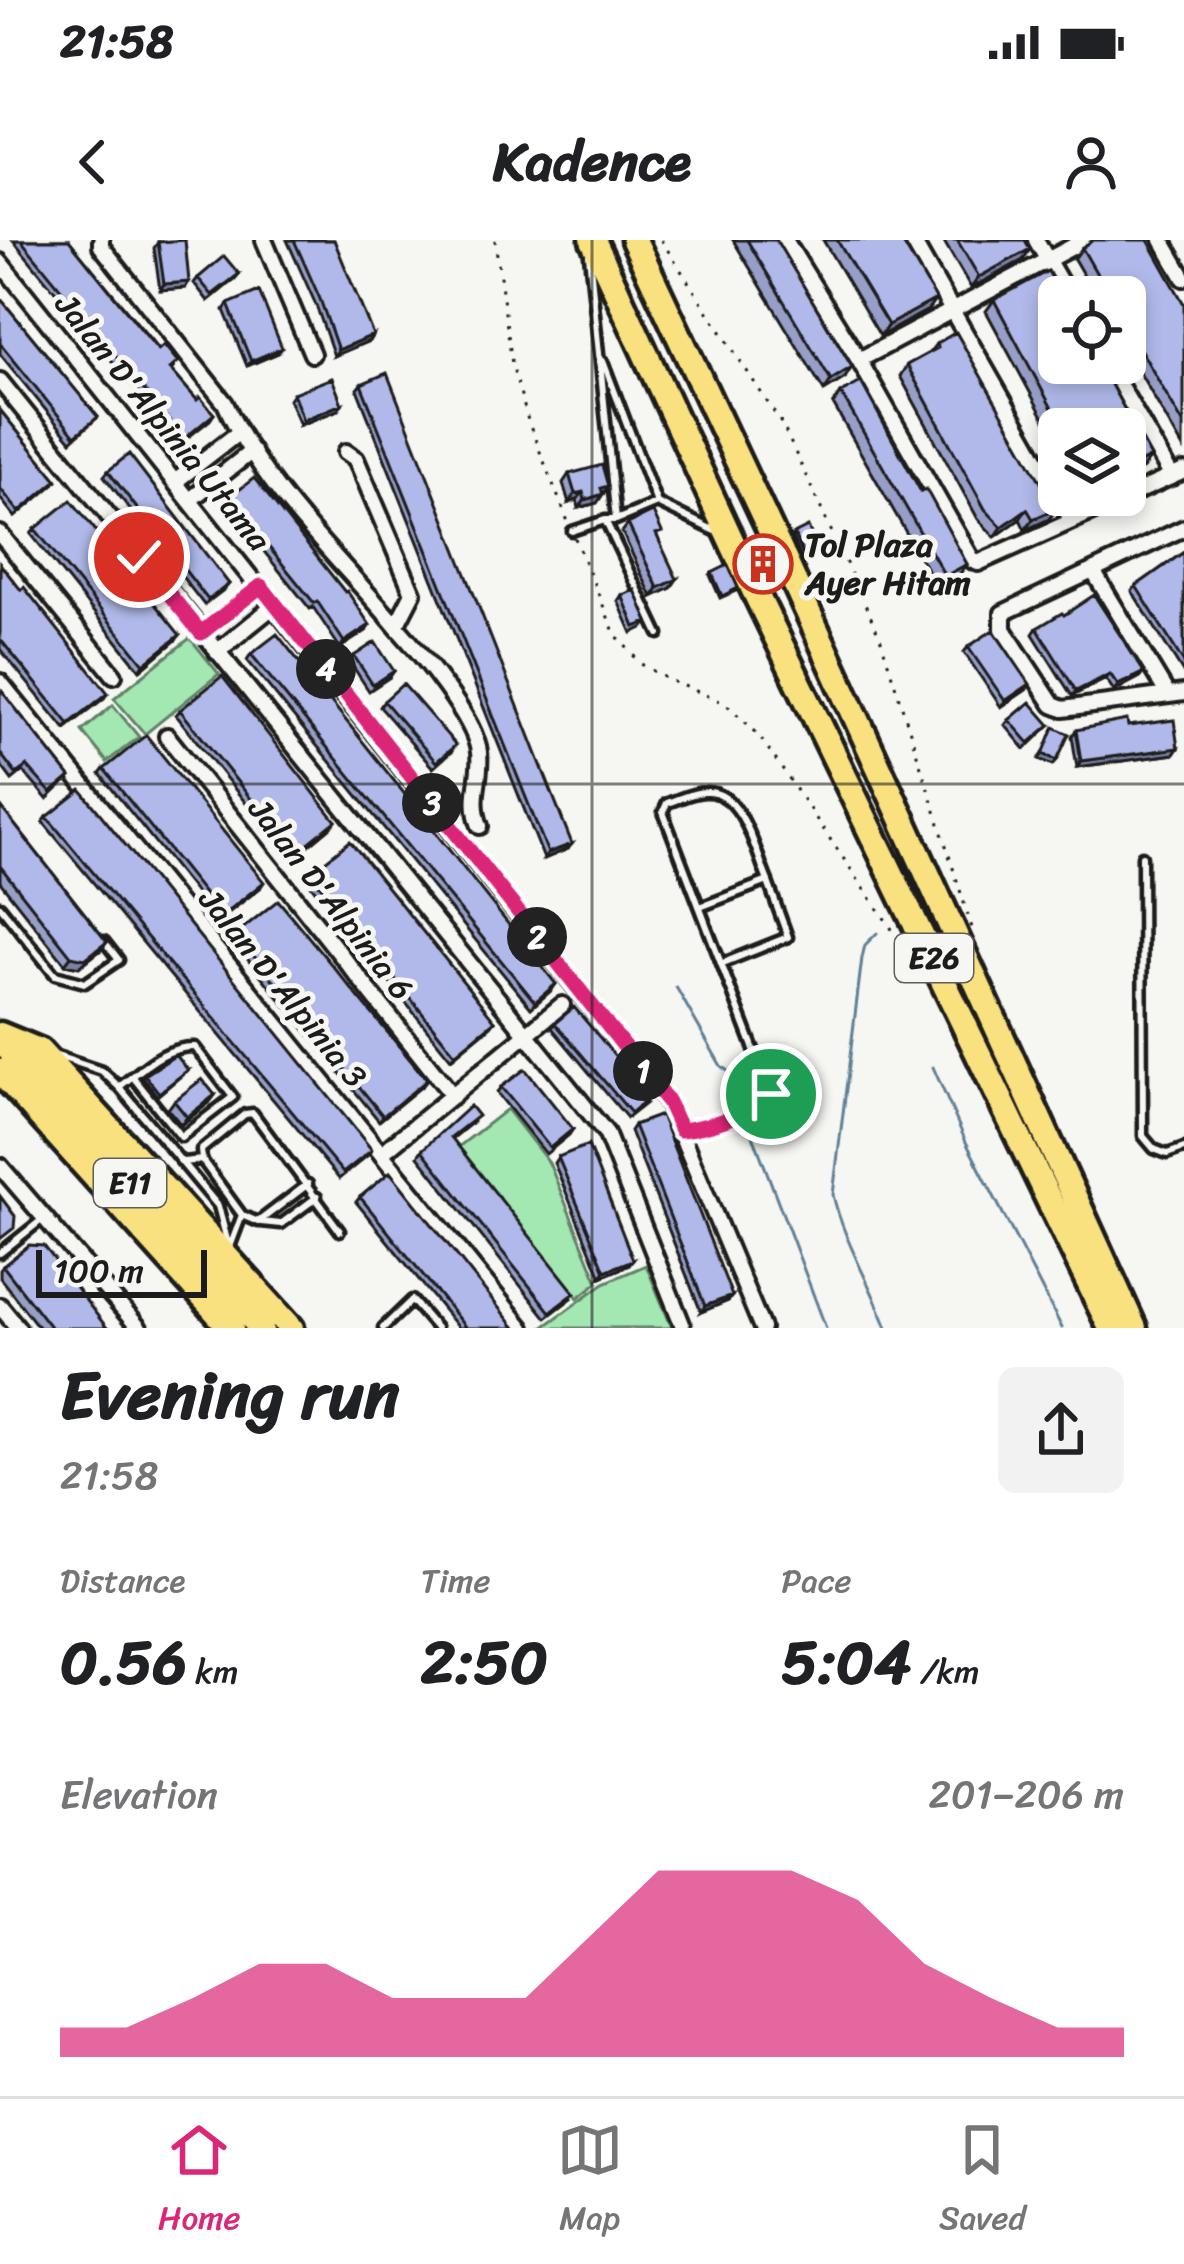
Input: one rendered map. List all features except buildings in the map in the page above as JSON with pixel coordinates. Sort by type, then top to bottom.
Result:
[{"type":"highway","name":"E26","points":[[590,240],[1111,1328]]},
{"type":"highway","name":"E26","points":[[634,240],[1134,1328]]},
{"type":"highway","points":[[0,1037],[39,1051],[232,1258],[290,1328]]},
{"type":"highway","name":"E11","points":[[0,1037],[260,1328]]},
{"type":"highway","name":"E11","points":[[0,1071],[231,1328]]},
{"type":"highway","points":[[208,1303],[221,1328]]},
{"type":"street","points":[[101,240],[101,246],[225,403],[238,433],[434,671],[476,742],[472,806],[480,826]]},
{"type":"street","points":[[264,240],[312,354]]},
{"type":"street","points":[[785,240],[973,561],[979,563],[1178,474],[1120,384]]},
{"type":"street","points":[[912,240],[1072,521]]},
{"type":"street","points":[[1036,240],[1058,276]]},
{"type":"street","points":[[859,360],[1085,240]]},
{"type":"street","points":[[1162,240],[1184,278]]},
{"type":"street","name":"Jalan D'Alpinia Utama","points":[[0,262],[668,1102],[761,1328]]},
{"type":"street","points":[[0,382],[606,1132],[682,1324]]},
{"type":"street","points":[[176,482],[238,433]]},
{"type":"street","points":[[190,500],[252,451]]},
{"type":"street","points":[[346,452],[356,459],[413,593],[397,626]]},
{"type":"street","points":[[1093,571],[1176,694],[1063,709],[1053,705],[1003,629],[1003,614],[1093,571],[1184,528]]},
{"type":"street","points":[[0,534],[113,675]]},
{"type":"street","points":[[201,633],[261,586]]},
{"type":"street","points":[[238,604],[253,623]]},
{"type":"street","points":[[217,652],[275,605]]},
{"type":"street","name":"Jalan D'Alpinia 3","points":[[0,682],[522,1328]]},
{"type":"street","name":"Jalan D'Alpinia 6","points":[[166,736],[453,1096]]},
{"type":"street","points":[[382,1154],[562,1005]]},
{"type":"street","points":[[0,1166],[139,1328]]},
{"type":"street","points":[[0,1306],[17,1328]]},
{"type":"lane","points":[[590,240],[616,520]]},
{"type":"lane","points":[[599,351],[657,503],[731,539]]},
{"type":"lane","points":[[572,531],[657,503]]},
{"type":"lane","points":[[605,520],[659,634]]},
{"type":"lane","points":[[681,1130],[699,1128],[762,1103],[769,1099],[770,1087],[663,812],[667,802],[705,791],[736,806],[788,937],[723,963]]},
{"type":"lane","points":[[1142,856],[1143,1136],[1167,1154],[1184,1148]]},
{"type":"lane","points":[[700,908],[768,881]]},
{"type":"lane","points":[[0,906],[59,978],[85,983],[119,961],[90,924]]},
{"type":"lane","points":[[119,1087],[134,1076],[176,1047],[195,1047],[232,1094],[184,1137],[134,1076]]},
{"type":"lane","points":[[39,1051],[102,1071],[119,1087],[218,1206],[232,1258]]},
{"type":"lane","points":[[317,1197],[281,1224],[258,1222],[242,1215],[202,1160],[202,1150],[245,1114],[253,1113],[308,1184],[317,1197],[340,1231]]},
{"type":"lane","points":[[160,1135],[172,1126]]},
{"type":"lane","points":[[183,1162],[202,1160]]},
{"type":"lane","points":[[258,1222],[308,1184]]},
{"type":"lane","points":[[232,1258],[242,1215]]},
{"type":"lane","points":[[0,1253],[46,1217]]},
{"type":"lane","points":[[383,1328],[412,1300],[436,1328]]},
{"type":"path","points":[[496,240],[512,364],[529,424],[615,634],[641,664],[725,703],[758,734],[920,969]]},
{"type":"path","points":[[661,240],[783,426],[880,638],[974,935]]},
{"type":"green space","points":[[190,638],[219,674],[145,734],[114,698]]},
{"type":"green space","points":[[113,705],[139,737],[107,762],[82,731]]},
{"type":"green space","points":[[507,1109],[549,1163],[598,1282],[578,1298],[457,1148]]},
{"type":"green space","points":[[646,1265],[672,1328],[542,1328],[604,1283]]},
{"type":"waterway","points":[[877,933],[865,945],[862,958],[833,1195],[887,1328]]},
{"type":"waterway","points":[[676,987],[721,1066],[729,1072],[826,1328]]},
{"type":"waterway","points":[[933,1067],[966,1142],[1062,1328]]},
{"type":"place","name":"Tol Plaza Ayer Hitam","points":[[763,564]]},
{"type":"route","points":[[139,557],[201,633],[261,586],[668,1102],[681,1130],[699,1128],[762,1103],[771,1094]]}]
